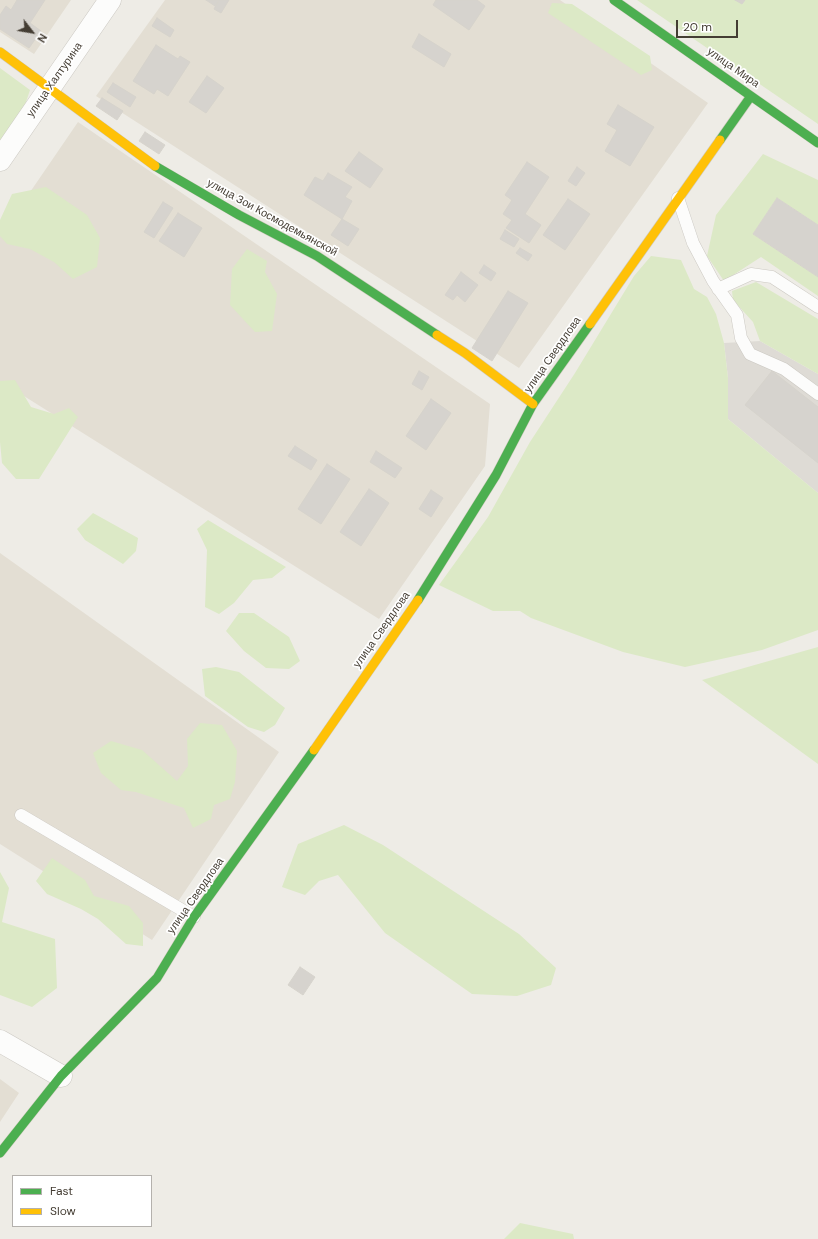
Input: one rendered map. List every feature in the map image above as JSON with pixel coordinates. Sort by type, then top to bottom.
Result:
[{"type":"main road","name":"улица Мира","points":[[614,0],[818,143]]},
{"type":"main road","name":"улица Зои Космодемьянской","points":[[0,52],[50,87],[151,163],[239,215],[317,256],[465,353],[533,404]]},
{"type":"main road","name":"улица Свердлова","points":[[0,1153],[61,1076],[157,978],[194,917],[272,810],[423,593],[496,475],[533,404],[751,96]]},
{"type":"street","name":"улица Халтурина","points":[[0,160],[110,0]]},
{"type":"street","points":[[0,1041],[61,1076]]},
{"type":"lane","points":[[678,198],[694,243],[718,289],[737,315],[741,338],[750,354],[784,369],[818,394]]},
{"type":"lane","points":[[718,289],[751,274],[772,278],[818,307]]},
{"type":"lane","points":[[21,815],[194,917]]},
{"type":"shaded area","points":[[0,0],[71,0],[34,54],[0,32]]},
{"type":"shaded area","points":[[165,0],[560,0],[708,103],[519,368],[96,96]]},
{"type":"shaded area","points":[[78,122],[490,404],[485,466],[379,619],[0,381],[0,236]]},
{"type":"shaded area","points":[[760,341],[818,374],[818,493],[728,419],[728,378],[724,343]]},
{"type":"shaded area","points":[[0,553],[279,752],[152,940],[0,844]]},
{"type":"shaded area","points":[[0,1079],[19,1093],[0,1122]]},
{"type":"green space","points":[[637,0],[818,0],[818,124]]},
{"type":"green space","points":[[552,3],[572,4],[650,56],[652,70],[641,75],[548,13]]},
{"type":"green space","points":[[0,68],[30,90],[25,105],[0,142]]},
{"type":"green space","points":[[763,154],[818,180],[818,225],[777,198],[753,234],[818,277],[818,296],[761,257],[724,281],[707,256],[716,215]]},
{"type":"green space","points":[[46,187],[87,215],[100,238],[97,267],[73,279],[54,262],[30,249],[7,244],[0,236],[0,220],[12,194]]},
{"type":"green space","points":[[247,249],[267,261],[265,272],[277,294],[272,331],[255,332],[230,305],[232,269]]},
{"type":"green space","points":[[651,256],[681,260],[694,289],[707,297],[716,314],[724,343],[728,378],[728,419],[818,493],[818,630],[762,650],[685,667],[623,652],[531,618],[520,611],[493,611],[439,585],[488,517],[530,442],[575,373],[634,276]]},
{"type":"green space","points":[[756,282],[818,319],[818,374],[760,341],[753,322],[733,300],[732,291]]},
{"type":"green space","points":[[15,380],[31,407],[54,414],[69,408],[78,417],[39,479],[16,479],[2,463],[0,442],[0,381]]},
{"type":"green space","points":[[93,513],[138,538],[136,551],[123,564],[85,540],[77,529]]},
{"type":"green space","points":[[208,520],[286,567],[272,578],[253,580],[234,603],[219,614],[205,607],[207,550],[197,529]]},
{"type":"green space","points":[[239,613],[254,613],[289,637],[300,661],[289,669],[266,668],[244,651],[226,631]]},
{"type":"green space","points":[[818,647],[818,764],[702,680]]},
{"type":"green space","points":[[216,667],[239,672],[285,708],[275,725],[264,732],[248,727],[205,696],[202,669]]},
{"type":"green space","points":[[200,723],[222,725],[237,751],[235,782],[230,799],[214,805],[211,819],[193,828],[184,808],[136,792],[121,790],[101,773],[93,753],[111,741],[142,750],[177,781],[188,766],[187,739]]},
{"type":"green space","points":[[344,825],[383,845],[519,934],[556,968],[551,985],[517,996],[472,994],[385,933],[338,875],[319,881],[305,895],[282,887],[298,844]]},
{"type":"green space","points":[[52,858],[85,880],[94,896],[129,906],[143,923],[143,946],[126,944],[98,919],[81,909],[47,894],[36,881]]},
{"type":"green space","points":[[0,872],[9,888],[2,922],[55,939],[57,988],[32,1007],[0,995]]},
{"type":"green space","points":[[520,1223],[573,1234],[574,1239],[504,1239]]},
{"type":"building","points":[[17,0],[45,0],[30,23],[41,31],[29,48],[0,29],[0,15],[6,6],[11,10]]},
{"type":"building","points":[[206,0],[219,0],[215,6]]},
{"type":"building","points":[[219,0],[229,0],[221,13],[214,9]]},
{"type":"building","points":[[436,0],[477,0],[485,6],[469,30],[433,5]]},
{"type":"building","points":[[735,0],[745,0],[742,4]]},
{"type":"building","points":[[157,18],[174,30],[170,37],[152,26]]},
{"type":"building","points":[[419,34],[451,54],[444,67],[412,47]]},
{"type":"building","points":[[156,45],[178,59],[180,56],[190,62],[168,96],[157,89],[154,94],[133,81]]},
{"type":"building","points":[[207,76],[224,88],[206,113],[189,102]]},
{"type":"building","points":[[113,83],[136,97],[130,107],[107,92]]},
{"type":"building","points":[[102,98],[123,111],[117,120],[96,106]]},
{"type":"building","points":[[618,105],[654,127],[630,166],[605,151],[617,130],[607,124]]},
{"type":"building","points":[[145,132],[165,145],[159,154],[139,141]]},
{"type":"building","points":[[359,152],[383,169],[370,188],[345,171]]},
{"type":"building","points":[[527,162],[549,177],[525,214],[541,225],[529,243],[506,228],[512,220],[503,214],[512,200],[505,195]]},
{"type":"building","points":[[577,167],[585,173],[576,186],[568,181]]},
{"type":"building","points":[[328,173],[352,187],[345,197],[352,201],[342,219],[304,195],[315,177],[323,181]]},
{"type":"building","points":[[777,198],[818,225],[818,277],[753,234]]},
{"type":"building","points":[[568,199],[590,214],[565,250],[543,235]]},
{"type":"building","points":[[163,202],[173,208],[154,238],[144,232]]},
{"type":"building","points":[[178,213],[202,228],[184,257],[159,241]]},
{"type":"building","points":[[342,219],[359,229],[348,246],[331,235]]},
{"type":"building","points":[[505,230],[519,239],[514,247],[500,239]]},
{"type":"building","points":[[520,248],[532,255],[528,261],[516,253]]},
{"type":"building","points":[[484,265],[496,273],[491,281],[479,273]]},
{"type":"building","points":[[461,272],[478,285],[465,302],[457,295],[453,300],[445,295]]},
{"type":"building","points":[[508,291],[528,303],[492,361],[472,348]]},
{"type":"building","points":[[419,371],[429,377],[422,390],[412,384]]},
{"type":"building","points":[[772,371],[818,407],[818,463],[745,405]]},
{"type":"building","points":[[431,399],[451,413],[426,450],[406,436]]},
{"type":"building","points":[[295,446],[317,460],[311,470],[288,456]]},
{"type":"building","points":[[376,451],[402,468],[395,478],[370,462]]},
{"type":"building","points":[[327,464],[350,479],[321,524],[298,509]]},
{"type":"building","points":[[369,489],[389,503],[361,546],[340,532]]},
{"type":"building","points":[[431,490],[443,498],[431,517],[419,509]]},
{"type":"building","points":[[300,967],[315,977],[303,995],[288,985]]},
{"type":"traffic: fast","points":[[614,0],[818,143]]},
{"type":"traffic: fast","points":[[720,140],[751,96]]},
{"type":"traffic: fast","points":[[155,166],[239,215],[317,256],[437,335]]},
{"type":"traffic: fast","points":[[418,600],[496,475],[533,404],[590,324]]},
{"type":"traffic: fast","points":[[0,1153],[61,1076],[157,978],[194,917],[314,750]]},
{"type":"traffic: slow","points":[[0,52],[155,166]]},
{"type":"traffic: slow","points":[[590,324],[720,140]]},
{"type":"traffic: slow","points":[[437,335],[465,353],[533,404]]},
{"type":"traffic: slow","points":[[314,750],[418,600]]}]
